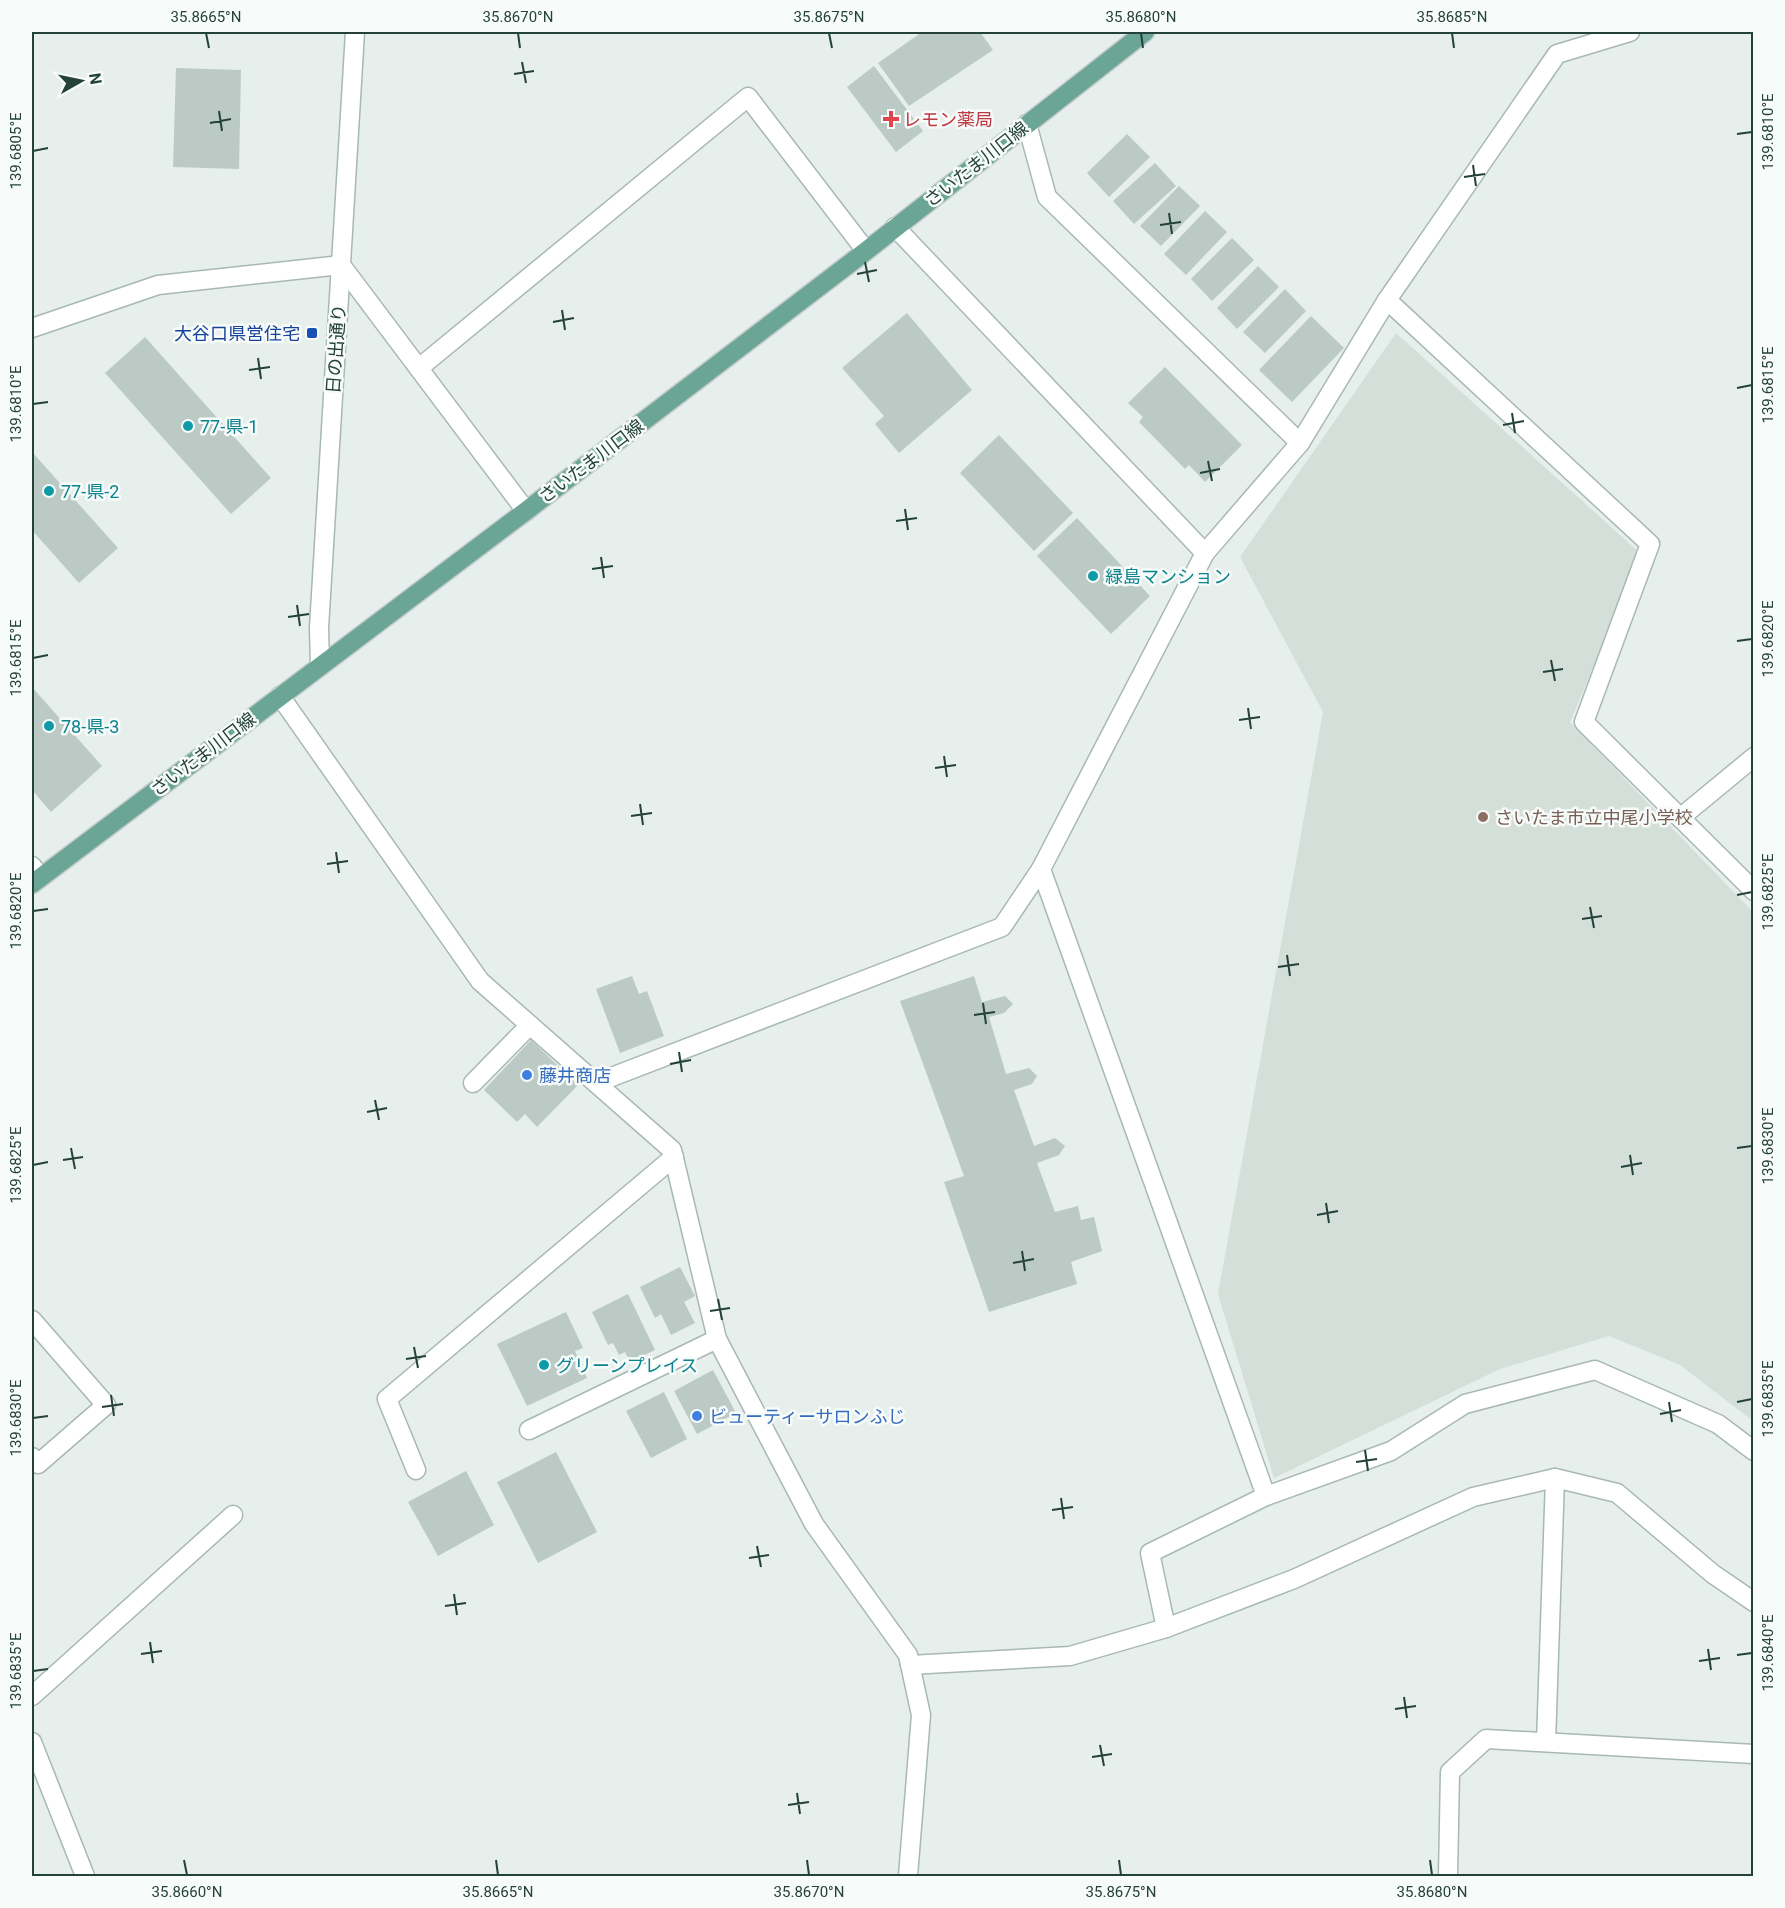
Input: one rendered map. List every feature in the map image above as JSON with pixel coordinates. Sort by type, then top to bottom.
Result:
[{"type":"main road","name":"さいたま川口線","points":[[34,876],[280,696],[526,511],[866,251],[1139,34]]},
{"type":"street","name":"日の出通り","points":[[320,666],[319,628],[355,32]]},
{"type":"street","points":[[596,1083],[1002,927],[1041,869],[1205,553],[1300,443],[1387,300],[1557,54],[1630,32]]},
{"type":"street","points":[[419,368],[748,97],[866,251]]},
{"type":"street","points":[[1027,123],[1047,197],[1300,443]]},
{"type":"street","points":[[896,227],[1205,553]]},
{"type":"street","points":[[32,328],[158,285],[342,265],[526,511]]},
{"type":"street","points":[[1387,300],[1650,544],[1584,722],[1754,891]]},
{"type":"street","points":[[280,696],[480,981],[672,1150],[717,1339],[814,1524],[908,1655],[921,1715],[908,1876]]},
{"type":"street","points":[[1680,818],[1754,757]]},
{"type":"street","points":[[1041,869],[1266,1496]]},
{"type":"street","points":[[473,1083],[530,1025]]},
{"type":"street","points":[[416,1470],[387,1399],[674,1157]]},
{"type":"street","points":[[32,1320],[106,1405],[38,1464],[32,1457]]},
{"type":"street","points":[[529,1430],[717,1339]]},
{"type":"street","points":[[1166,1628],[1150,1553],[1266,1496],[1391,1451],[1465,1404],[1595,1370],[1718,1424],[1754,1451]]},
{"type":"street","points":[[910,1665],[1070,1656],[1166,1628],[1294,1579],[1473,1497],[1555,1478],[1617,1493],[1713,1574],[1754,1602]]},
{"type":"street","points":[[1546,1742],[1555,1478]]},
{"type":"street","points":[[32,1696],[233,1515]]},
{"type":"street","points":[[1448,1876],[1450,1772],[1486,1739],[1754,1754]]},
{"type":"street","points":[[32,1742],[85,1876]]},
{"type":"shaded area","name":"さいたま市立中尾小学校","points":[[1396,333],[1641,554],[1570,722],[1753,912],[1753,1421],[1680,1365],[1609,1336],[1500,1369],[1274,1478],[1218,1294],[1323,712],[1240,557]]},
{"type":"building","points":[[922,32],[980,32],[993,50],[909,106],[878,63]]},
{"type":"building","points":[[874,66],[923,131],[896,152],[847,87]]},
{"type":"building","points":[[176,68],[241,70],[239,169],[173,167]]},
{"type":"building","points":[[1127,134],[1150,157],[1109,197],[1087,173]]},
{"type":"building","points":[[1155,163],[1176,186],[1134,224],[1113,201]]},
{"type":"building","points":[[1179,186],[1200,206],[1161,246],[1140,226]]},
{"type":"building","points":[[1205,211],[1227,232],[1186,275],[1164,254]]},
{"type":"building","points":[[1232,238],[1254,260],[1212,301],[1191,279]]},
{"type":"building","points":[[1258,266],[1279,287],[1237,329],[1217,308]]},
{"type":"building","points":[[1285,289],[1306,311],[1265,353],[1243,332]]},
{"type":"building","points":[[907,313],[972,390],[899,453],[875,424],[884,416],[842,368]]},
{"type":"building","points":[[1311,316],[1344,348],[1292,402],[1259,370]]},
{"type":"building","name":"77-県-1","points":[[145,337],[271,478],[231,514],[105,373]]},
{"type":"building","points":[[1165,367],[1242,445],[1205,482],[1189,465],[1185,469],[1139,422],[1143,417],[1128,403]]},
{"type":"building","points":[[999,435],[1073,513],[1034,551],[960,473]]},
{"type":"building","name":"77-県-2","points":[[32,452],[118,548],[79,583],[32,530]]},
{"type":"building","name":"緑島マンション","points":[[1077,518],[1150,596],[1111,634],[1037,556]]},
{"type":"building","name":"78-県-3","points":[[32,687],[102,766],[51,812],[32,790]]},
{"type":"building","points":[[632,976],[639,994],[647,991],[664,1036],[620,1053],[596,989]]},
{"type":"building","points":[[974,976],[982,1002],[1005,996],[1013,1004],[1004,1013],[989,1017],[1006,1074],[1029,1068],[1037,1076],[1032,1084],[1014,1090],[1034,1146],[1055,1138],[1065,1146],[1059,1155],[1037,1163],[1055,1212],[1078,1206],[1081,1220],[1094,1217],[1102,1251],[1071,1262],[1077,1284],[989,1312],[944,1182],[964,1176],[900,1001]]},
{"type":"building","points":[[531,1040],[578,1085],[537,1127],[525,1114],[517,1122],[484,1090]]},
{"type":"building","points":[[680,1267],[695,1296],[684,1302],[695,1323],[671,1335],[661,1314],[655,1318],[640,1287]]},
{"type":"building","points":[[628,1294],[655,1350],[630,1362],[625,1352],[619,1355],[613,1343],[608,1345],[592,1312]]},
{"type":"building","name":"グリーンプレイス","points":[[566,1312],[583,1348],[575,1351],[587,1378],[527,1406],[497,1344]]},
{"type":"building","points":[[713,1370],[736,1413],[697,1434],[674,1391]]},
{"type":"building","points":[[664,1392],[687,1439],[651,1458],[626,1411]]},
{"type":"building","points":[[556,1452],[597,1532],[538,1563],[497,1482]]},
{"type":"building","points":[[466,1471],[494,1525],[438,1556],[408,1502]]},
{"type":"place","name":"レモン薬局","points":[[891,119]]},
{"type":"place","name":"大谷口県営住宅","points":[[312,333]]},
{"type":"place","name":"77-県-1","points":[[188,426]]},
{"type":"place","name":"77-県-2","points":[[49,491]]},
{"type":"place","name":"緑島マンション","points":[[1093,576]]},
{"type":"place","name":"78-県-3","points":[[49,726]]},
{"type":"place","name":"さいたま市立中尾小学校","points":[[1483,817]]},
{"type":"place","name":"藤井商店","points":[[527,1075]]},
{"type":"place","name":"グリーンプレイス","points":[[544,1365]]},
{"type":"place","name":"ビューティーサロンふじ","points":[[697,1416]]}]
